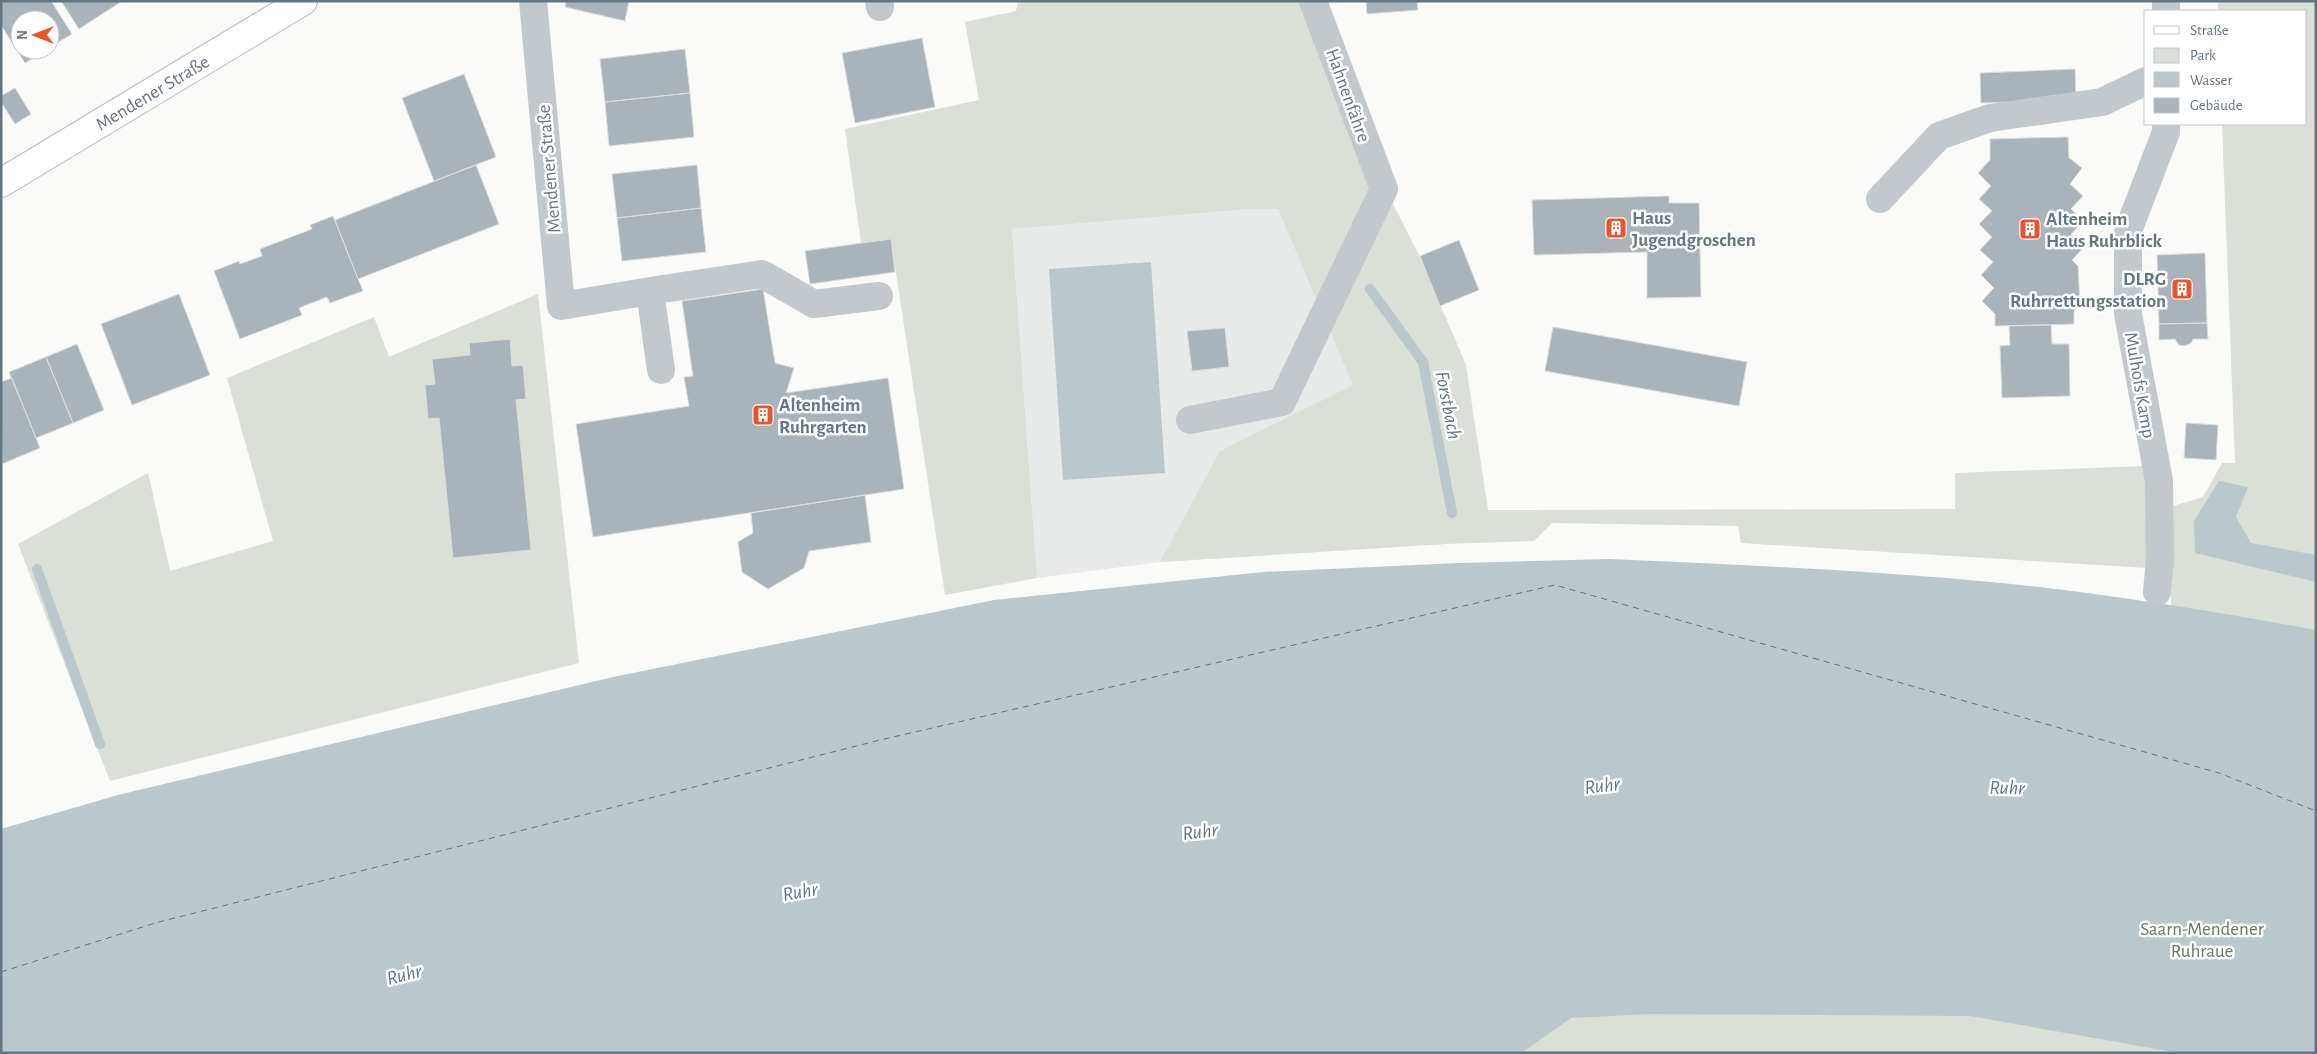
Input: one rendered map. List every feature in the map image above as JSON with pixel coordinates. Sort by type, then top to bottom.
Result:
[{"type":"main road","name":"Mendener Straße","points":[[1,183],[303,1]]},
{"type":"street","name":"Mendener Straße","points":[[533,1],[561,306],[650,291]]},
{"type":"street","name":"Hahnenfähre","points":[[1190,420],[1282,402],[1384,189],[1313,1]]},
{"type":"street","points":[[1880,198],[1939,136],[1990,118],[2102,102],[2144,82]]},
{"type":"street","name":"Mulhofs Kamp","points":[[2157,592],[2160,559],[2159,481],[2128,314],[2128,231],[2166,132],[2166,125]]},
{"type":"street","points":[[661,370],[650,291],[762,274],[814,304],[879,296]]},
{"type":"shaded area","points":[[1269,192],[1445,544],[1160,562],[1037,578],[1012,229],[1251,209]]},
{"type":"green space","points":[[1018,1],[1301,1],[1340,100],[1419,255],[1466,365],[1488,510],[1955,509],[1955,473],[2146,466],[2147,568],[1741,543],[1738,526],[1552,523],[1534,541],[1445,544],[1160,562],[1220,451],[1353,385],[1278,209],[1251,209],[1012,229],[1037,578],[945,595],[891,240],[861,243],[845,129],[979,100],[965,22],[1016,11]]},
{"type":"green space","name":"Saarn-Mendener Ruhraue","points":[[2218,1],[2316,1],[2316,1053],[194,1053],[2166,831],[2173,506],[2203,497],[2222,463],[2235,463],[2222,125],[2307,125],[2307,10],[2218,10]]},
{"type":"green space","points":[[538,294],[579,663],[110,781],[18,544],[148,473],[170,571],[273,541],[227,378],[374,317],[389,357]]},
{"type":"water","points":[[1151,262],[1165,473],[1063,480],[1049,269]]},
{"type":"water","points":[[2219,481],[2248,487],[2236,517],[2251,543],[2316,555],[2316,582],[2195,553],[2194,521]]},
{"type":"water","name":"Ruhr","points":[[1609,559],[1855,571],[1953,578],[2081,592],[2316,630],[2316,1053],[2179,1053],[1970,1016],[1649,1014],[1571,1018],[1521,1053],[1,1053],[1,829],[118,795],[613,677],[994,600],[1263,572],[1459,563]]},
{"type":"building","points":[[1,1],[51,1],[57,10],[10,10],[10,39],[1,25]]},
{"type":"building","points":[[61,1],[122,1],[79,29]]},
{"type":"building","points":[[566,1],[629,1],[625,21],[565,7]]},
{"type":"building","points":[[1366,1],[1417,1],[1418,10],[1367,14]]},
{"type":"building","points":[[60,15],[72,34],[60,41]]},
{"type":"building","points":[[922,38],[935,107],[855,123],[842,53]]},
{"type":"building","points":[[685,49],[690,93],[605,102],[600,59]]},
{"type":"building","points":[[2075,69],[2076,100],[1981,103],[1980,73]]},
{"type":"building","points":[[464,74],[496,157],[434,181],[402,98]]},
{"type":"building","points":[[15,88],[31,114],[15,124],[1,102],[1,96]]},
{"type":"building","points":[[690,93],[694,137],[609,146],[605,102]]},
{"type":"building","name":"Altenheim Haus Ruhrblick","points":[[2068,137],[2069,158],[2082,168],[2070,184],[2083,196],[2071,209],[2084,221],[2071,234],[2084,247],[2072,260],[2078,266],[2080,305],[2074,311],[2074,324],[1995,326],[1995,314],[1982,301],[1994,288],[1981,275],[1993,262],[1980,250],[1992,237],[1979,224],[1992,211],[1979,199],[1991,186],[1978,173],[1990,160],[1990,139]]},
{"type":"building","points":[[476,165],[499,224],[358,279],[335,220]]},
{"type":"building","points":[[697,165],[701,208],[617,218],[612,174]]},
{"type":"building","name":"Haus Jugendgroschen","points":[[1669,196],[1669,203],[1699,203],[1701,297],[1647,298],[1647,252],[1534,255],[1532,200]]},
{"type":"building","points":[[701,208],[706,252],[622,261],[617,218]]},
{"type":"building","points":[[333,216],[363,291],[330,303],[327,297],[299,308],[302,315],[240,339],[214,271],[239,261],[240,264],[262,256],[260,249],[312,229],[310,225]]},
{"type":"building","points":[[891,239],[895,272],[810,284],[805,251]]},
{"type":"building","points":[[1459,240],[1479,290],[1440,306],[1420,256]]},
{"type":"building","name":"DLRG Ruhrrettungsstation","points":[[2205,253],[2207,323],[2159,324],[2157,255]]},
{"type":"building","name":"Altenheim Ruhrgarten","points":[[763,289],[775,363],[794,368],[786,393],[888,378],[904,489],[593,537],[576,424],[689,406],[684,377],[693,376],[682,301]]},
{"type":"building","points":[[179,294],[210,375],[132,405],[101,324]]},
{"type":"building","points":[[2207,323],[2208,339],[2193,339],[2191,343],[2185,346],[2179,345],[2175,339],[2159,340],[2159,324]]},
{"type":"building","points":[[2051,325],[2052,344],[2069,344],[2070,396],[2002,398],[2000,346],[2010,345],[2009,326]]},
{"type":"building","points":[[1553,327],[1747,362],[1739,406],[1545,371]]},
{"type":"building","points":[[1225,328],[1229,367],[1192,371],[1187,331]]},
{"type":"building","points":[[510,339],[512,366],[523,365],[526,399],[516,400],[531,550],[453,558],[439,418],[428,419],[425,385],[435,384],[432,359],[470,355],[469,343]]},
{"type":"building","points":[[77,344],[104,410],[73,423],[46,357]]},
{"type":"building","points":[[46,357],[73,423],[36,438],[9,372]]},
{"type":"building","points":[[12,378],[40,448],[2,464],[1,382]]},
{"type":"building","points":[[2186,423],[2218,425],[2216,460],[2184,458]]},
{"type":"building","points":[[865,495],[871,542],[809,551],[804,568],[768,589],[742,572],[738,542],[753,533],[751,513]]},
{"type":"waterway","name":"Forstbach","points":[[1370,289],[1423,362],[1452,513]]},
{"type":"waterway","points":[[37,569],[100,744]]},
{"type":"ferry route","points":[[1,972],[155,923],[880,740],[1555,585],[2219,773],[2316,811]]},
{"type":"place","name":"Haus Jugendgroschen","points":[[1616,228]]},
{"type":"place","name":"Altenheim Haus Ruhrblick","points":[[2030,229]]},
{"type":"place","name":"DLRG Ruhrrettungsstation","points":[[2182,289]]},
{"type":"place","name":"Altenheim Ruhrgarten","points":[[763,415]]}]
